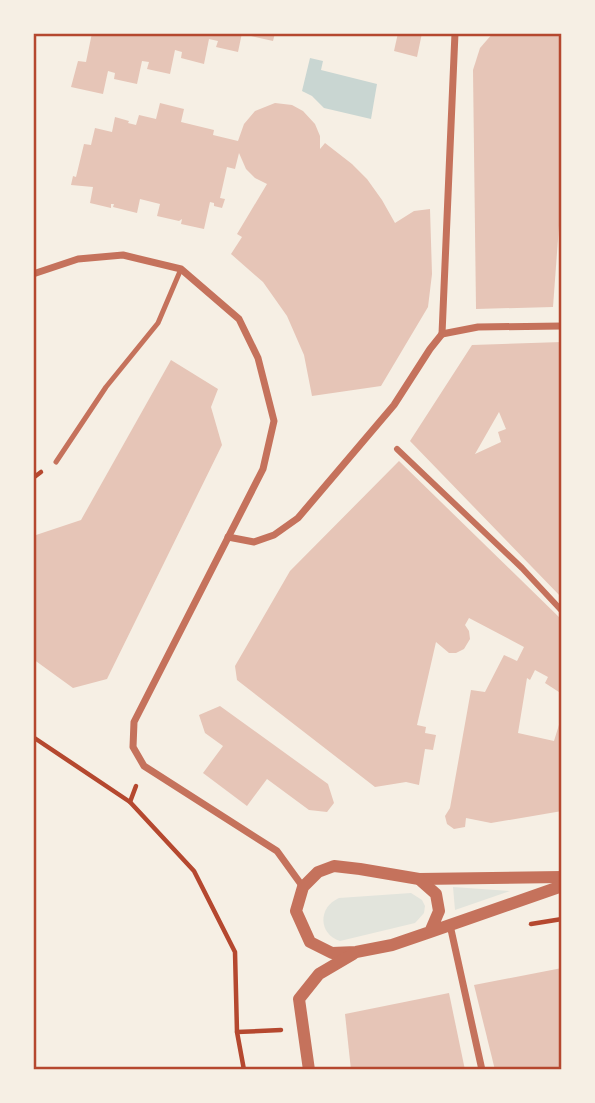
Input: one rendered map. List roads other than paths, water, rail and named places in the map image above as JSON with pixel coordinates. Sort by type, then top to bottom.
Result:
[{"type":"street","points":[[228,537],[254,542],[274,536],[298,518],[394,405],[442,334],[455,33]]},
{"type":"street","points":[[33,274],[78,260],[123,255],[181,269],[239,318],[258,358],[274,421],[263,470],[134,722],[133,747],[144,766],[277,851],[303,887]]},
{"type":"street","points":[[442,334],[478,327],[562,326]]},
{"type":"street","points":[[397,449],[522,568],[562,611]]},
{"type":"street","points":[[562,877],[419,879],[334,866],[318,872],[303,887],[296,911],[310,942],[332,953],[356,952],[392,945],[562,886]]},
{"type":"street","points":[[419,879],[436,894],[439,911],[430,932]]},
{"type":"street","points":[[450,925],[482,1070]]},
{"type":"street","points":[[309,1070],[299,999],[319,974],[356,952]]},
{"type":"lane","points":[[56,462],[106,387],[158,323],[181,269]]}]
